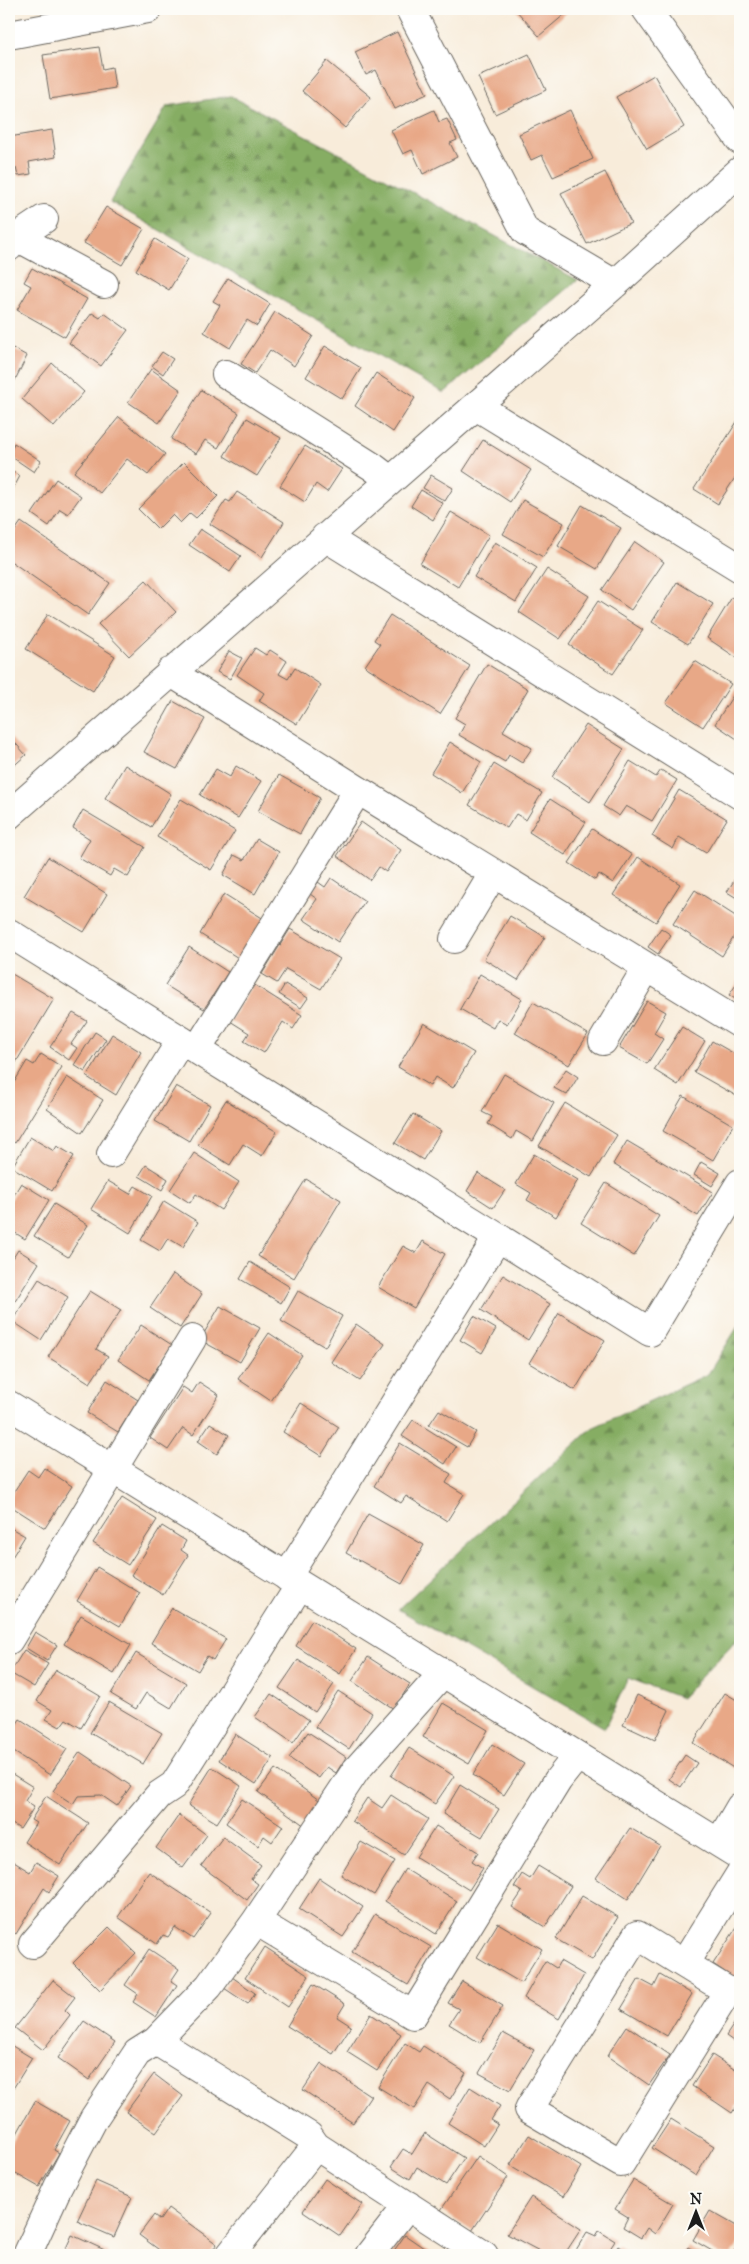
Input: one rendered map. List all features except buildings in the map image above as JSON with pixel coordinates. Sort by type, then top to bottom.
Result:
[{"type":"street","points":[[9,35],[148,9]]},
{"type":"street","points":[[410,9],[525,231],[615,284]]},
{"type":"street","points":[[646,9],[740,140]]},
{"type":"street","points":[[9,815],[615,284],[740,171]]},
{"type":"street","points":[[44,219],[13,242],[104,284]]},
{"type":"street","points":[[226,374],[373,467],[390,480]]},
{"type":"street","points":[[476,406],[740,568]]},
{"type":"street","points":[[325,538],[740,795]]},
{"type":"street","points":[[170,672],[493,874],[740,1024]]},
{"type":"street","points":[[111,1154],[189,1045],[358,790]]},
{"type":"street","points":[[454,938],[493,874]]},
{"type":"street","points":[[9,933],[650,1332],[740,1183]]},
{"type":"street","points":[[603,1041],[647,967]]},
{"type":"street","points":[[33,1944],[159,1795],[174,1785],[498,1237]]},
{"type":"street","points":[[9,1640],[19,1600],[113,1469],[192,1339]]},
{"type":"street","points":[[9,1405],[729,1850],[740,1807]]},
{"type":"street","points":[[27,2255],[58,2187],[94,2118],[136,2053],[156,2041],[209,1986],[256,1921],[356,1770],[443,1673]]},
{"type":"street","points":[[256,1921],[413,2015],[558,1780],[578,1756]]},
{"type":"street","points":[[684,1964],[740,1874]]},
{"type":"street","points":[[636,1935],[684,1964],[728,1991],[621,2163],[528,2109],[636,1935]]},
{"type":"street","points":[[156,2041],[309,2136],[316,2146],[484,2255]]},
{"type":"street","points":[[230,2255],[316,2146]]},
{"type":"street","points":[[369,2255],[408,2205]]},
{"type":"green space","points":[[231,96],[578,280],[444,393],[110,202],[167,106]]},
{"type":"green space","points":[[740,1323],[740,1636],[681,1698],[628,1678],[605,1728],[398,1609],[592,1428],[708,1374]]}]
